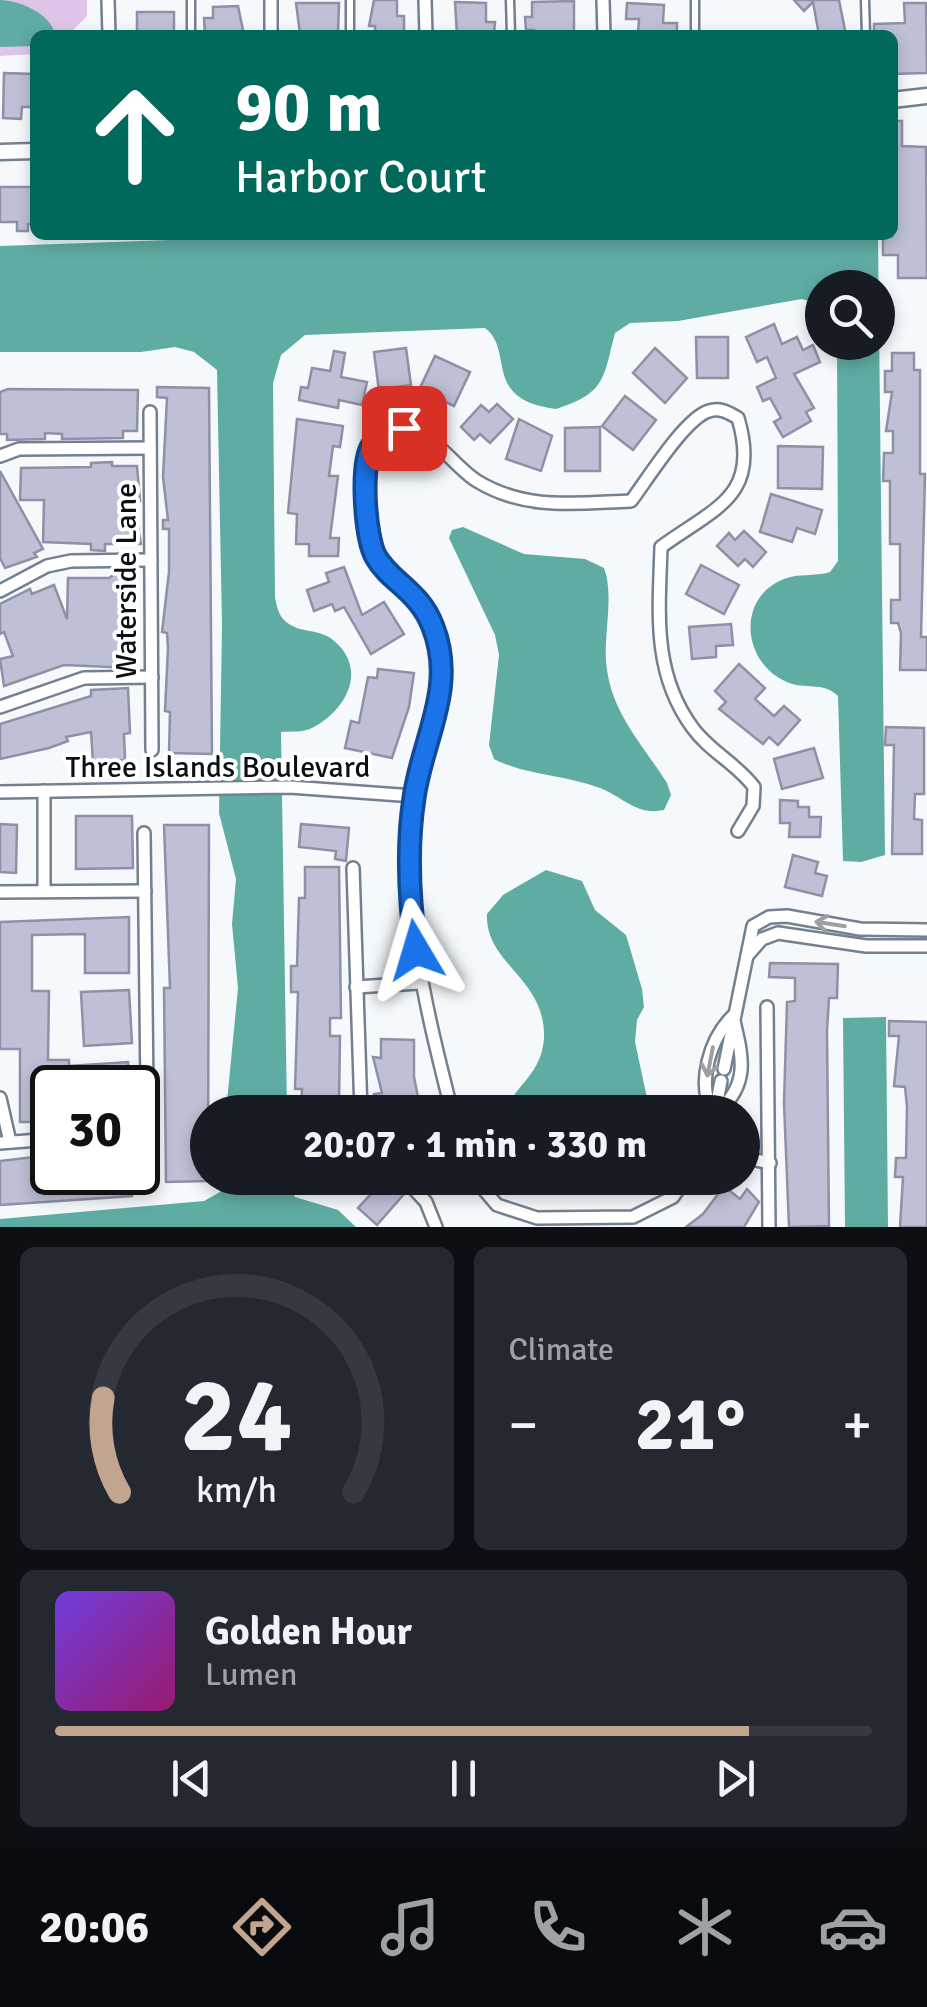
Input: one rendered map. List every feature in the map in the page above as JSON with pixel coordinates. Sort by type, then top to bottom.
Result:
[{"type":"street","points":[[108,0],[109,30]]},
{"type":"street","points":[[271,30],[272,0]]},
{"type":"street","points":[[426,0],[426,30]]},
{"type":"street","points":[[603,0],[604,30]]},
{"type":"street","points":[[898,99],[927,96]]},
{"type":"street","points":[[0,152],[30,151]]},
{"type":"street","points":[[414,796],[436,719],[443,674],[434,628],[413,591],[377,560],[367,534],[367,458],[373,444],[388,432],[404,428],[420,431],[474,480],[542,505],[631,501],[692,422],[708,411],[722,410],[738,418],[746,444],[742,482],[729,497],[661,547],[658,643],[669,688],[694,729],[754,787],[753,806],[738,831]]},
{"type":"street","name":"Waterside Lane","points":[[150,412],[152,750]]},
{"type":"street","points":[[0,456],[18,450],[150,448]]},
{"type":"street","points":[[0,590],[48,566],[71,561],[151,560]]},
{"type":"street","points":[[0,706],[84,678],[152,678]]},
{"type":"street","name":"Three Islands Boulevard","points":[[0,792],[290,787],[414,796],[408,884],[419,983],[448,1095]]},
{"type":"street","points":[[44,792],[44,892]]},
{"type":"street","points":[[143,1065],[144,833]]},
{"type":"street","points":[[354,868],[360,1095]]},
{"type":"street","points":[[0,892],[146,891]]},
{"type":"street","points":[[719,1095],[753,926],[776,916],[860,929],[927,930]]},
{"type":"street","points":[[746,956],[762,939],[778,933],[866,946],[927,946]]},
{"type":"street","points":[[356,986],[419,983]]},
{"type":"street","points":[[767,1007],[768,1225]]},
{"type":"street","points":[[733,1016],[744,1070],[735,1095]]},
{"type":"street","points":[[705,1095],[716,1032],[733,1016]]},
{"type":"street","points":[[0,1098],[5,1143],[30,1141]]},
{"type":"street","points":[[760,1161],[770,1163]]},
{"type":"street","points":[[420,1195],[436,1227]]},
{"type":"street","points":[[488,1195],[497,1205],[537,1218],[633,1217],[674,1195]]},
{"type":"lane","points":[[191,0],[191,30]]},
{"type":"lane","points":[[350,0],[350,30]]},
{"type":"lane","points":[[510,0],[511,30]]},
{"type":"lane","points":[[695,0],[695,30]]},
{"type":"lane","points":[[865,0],[866,30]]},
{"type":"shaded area","points":[[0,0],[87,0],[87,16],[73,30],[30,30],[30,54],[0,56]]},
{"type":"shaded area","points":[[0,0],[34,10],[53,27],[54,30],[30,30],[30,46],[0,47]]},
{"type":"shaded area","points":[[172,240],[878,240],[878,270],[805,270],[805,300],[678,321],[630,323],[615,333],[600,382],[585,397],[556,409],[517,396],[508,385],[494,337],[485,328],[305,335],[281,355],[273,383],[275,597],[286,622],[322,634],[344,651],[351,676],[343,700],[324,721],[308,730],[281,732],[287,1095],[228,1095],[238,988],[232,924],[236,879],[219,813],[222,625],[217,370],[194,352],[175,347],[141,352],[0,352],[0,246]]},
{"type":"shaded area","points":[[837,360],[879,360],[885,855],[861,862],[843,861],[838,696],[826,689],[787,682],[772,673],[754,647],[751,631],[752,615],[768,588],[789,577],[830,572],[838,561]]},
{"type":"shaded area","points":[[463,527],[524,554],[585,559],[604,568],[608,589],[609,679],[628,726],[667,783],[671,795],[664,810],[638,808],[600,788],[494,759],[489,745],[499,655],[495,635],[449,538],[452,530]]},
{"type":"shaded area","points":[[546,870],[582,881],[595,910],[626,935],[642,989],[644,1007],[637,1020],[635,1042],[646,1095],[514,1095],[538,1062],[544,1038],[536,1000],[495,946],[489,931],[487,914],[503,895]]},
{"type":"shaded area","points":[[886,1017],[888,1227],[845,1227],[843,1018]]},
{"type":"shaded area","points":[[215,1195],[294,1195],[338,1210],[356,1227],[0,1227],[0,1219],[204,1201]]},
{"type":"building","points":[[374,0],[397,0],[397,16],[404,16],[404,30],[375,30],[375,26],[369,26]]},
{"type":"building","points":[[794,0],[839,0],[845,30],[818,30],[813,2],[804,11]]},
{"type":"building","points":[[574,1],[574,30],[526,30],[525,17],[532,17],[532,2]]},
{"type":"building","points":[[455,2],[486,3],[486,22],[495,22],[494,30],[457,30]]},
{"type":"building","points":[[296,3],[339,3],[338,30],[299,30]]},
{"type":"building","points":[[627,3],[664,5],[663,23],[677,23],[677,30],[638,30],[639,19],[626,19]]},
{"type":"building","points":[[904,3],[926,3],[927,73],[898,74],[898,30],[874,30],[874,24],[905,23]]},
{"type":"building","points":[[238,6],[243,30],[205,30],[204,18],[213,18],[213,7]]},
{"type":"building","points":[[137,12],[174,12],[174,30],[137,30]]},
{"type":"building","points":[[4,73],[30,74],[30,107],[22,107],[21,119],[3,118]]},
{"type":"building","points":[[898,121],[902,121],[902,146],[926,147],[927,278],[898,278],[898,255],[883,255],[883,240],[898,240]]},
{"type":"building","points":[[0,187],[30,187],[28,231],[17,231],[17,222],[0,222]]},
{"type":"building","points":[[774,324],[782,344],[797,337],[805,349],[805,360],[820,362],[794,374],[814,408],[806,412],[811,421],[783,437],[774,422],[781,418],[770,398],[763,401],[757,387],[776,378],[767,357],[757,362],[746,337]]},
{"type":"building","points":[[696,337],[728,337],[728,378],[697,378]]},
{"type":"building","points":[[406,348],[411,385],[395,387],[396,397],[380,399],[374,352]]},
{"type":"building","points":[[655,348],[687,378],[665,403],[633,373]]},
{"type":"building","points":[[334,351],[345,353],[341,377],[367,382],[362,405],[339,400],[338,408],[299,400],[301,387],[308,388],[312,368],[330,371]]},
{"type":"building","points":[[895,353],[914,353],[914,370],[920,370],[920,474],[925,474],[921,637],[927,637],[927,670],[900,670],[901,633],[898,623],[891,623],[891,600],[900,600],[900,544],[890,544],[890,481],[883,481],[884,453],[893,453],[893,431],[886,431],[892,392],[885,392],[885,371],[892,371]]},
{"type":"building","points":[[435,356],[470,372],[454,406],[419,390]]},
{"type":"building","points":[[157,387],[209,388],[212,754],[169,753],[170,712],[165,711],[168,648],[167,633],[162,632],[169,572],[169,529],[163,529],[163,520],[168,520],[163,477],[167,398],[157,397]]},
{"type":"building","points":[[138,390],[137,431],[123,431],[123,438],[62,439],[62,434],[45,433],[45,439],[7,440],[7,434],[0,434],[0,392]]},
{"type":"building","points":[[625,396],[656,420],[633,450],[602,426]]},
{"type":"building","points":[[497,404],[513,419],[490,443],[480,434],[474,440],[461,427],[481,405],[489,412]]},
{"type":"building","points":[[297,419],[343,426],[340,447],[333,446],[329,476],[338,476],[330,538],[339,538],[338,556],[309,556],[309,544],[296,544],[297,514],[288,513]]},
{"type":"building","points":[[519,419],[552,436],[541,471],[506,459]]},
{"type":"building","points":[[600,427],[600,471],[565,471],[565,428]]},
{"type":"building","points":[[778,446],[823,447],[822,489],[778,488]]},
{"type":"building","points":[[112,462],[112,466],[137,466],[140,501],[131,502],[131,521],[137,521],[141,544],[105,544],[105,551],[91,550],[91,544],[43,542],[44,500],[20,500],[21,468],[91,467],[91,463]]},
{"type":"building","points":[[0,471],[43,549],[34,553],[37,557],[5,568],[0,558]]},
{"type":"building","points":[[771,494],[822,510],[815,534],[797,528],[792,542],[760,532]]},
{"type":"building","points":[[744,531],[766,552],[753,567],[745,559],[738,566],[717,546],[729,533],[735,540]]},
{"type":"building","points":[[701,565],[739,585],[724,614],[686,594]]},
{"type":"building","points":[[344,567],[362,615],[384,602],[404,634],[371,654],[344,607],[335,611],[332,604],[314,611],[307,590],[329,582],[326,573]]},
{"type":"building","points":[[119,571],[132,573],[132,668],[64,665],[4,686],[0,659],[13,656],[4,632],[0,634],[0,604],[30,589],[32,594],[54,585],[67,619],[68,578],[109,578]]},
{"type":"building","points":[[731,624],[733,645],[716,646],[716,657],[692,659],[689,627]]},
{"type":"building","points":[[739,664],[765,688],[755,699],[774,716],[784,706],[800,720],[778,745],[769,737],[763,744],[719,709],[726,702],[715,691]]},
{"type":"building","points":[[378,669],[414,673],[409,707],[392,758],[345,748],[351,721],[359,723],[368,677],[377,678]]},
{"type":"building","points":[[128,688],[130,733],[124,734],[125,760],[93,762],[91,732],[66,737],[68,741],[49,748],[0,759],[0,724],[91,696],[91,690]]},
{"type":"building","points":[[886,727],[924,728],[924,794],[915,794],[914,819],[922,820],[922,854],[892,854],[894,745],[885,745]]},
{"type":"building","points":[[814,748],[823,778],[782,789],[774,759]]},
{"type":"building","points":[[780,800],[798,801],[798,807],[809,807],[809,817],[821,817],[820,837],[789,837],[790,823],[780,823]]},
{"type":"building","points":[[76,816],[132,816],[133,868],[76,869]]},
{"type":"building","points":[[0,824],[17,825],[16,873],[0,872]]},
{"type":"building","points":[[301,824],[349,828],[346,861],[335,859],[336,851],[299,847]]},
{"type":"building","points":[[164,825],[209,825],[208,1095],[190,1095],[190,1181],[166,1182],[164,988],[170,988]]},
{"type":"building","points":[[793,855],[818,862],[815,873],[827,876],[822,896],[785,887]]},
{"type":"building","points":[[305,867],[339,867],[341,1018],[330,1018],[330,1036],[340,1036],[339,1095],[302,1095],[302,1089],[295,1089],[298,992],[291,992],[291,966],[297,966],[299,898],[305,898]]},
{"type":"building","points":[[129,917],[129,973],[85,973],[85,934],[32,935],[32,991],[49,991],[48,1060],[69,1060],[69,1065],[30,1065],[30,1122],[20,1122],[20,1049],[0,1049],[0,922]]},
{"type":"building","points":[[770,963],[838,964],[837,998],[829,998],[827,1031],[829,1226],[789,1227],[784,1103],[787,1002],[795,1001],[795,978],[769,977]]},
{"type":"building","points":[[129,990],[132,1043],[84,1046],[81,992]]},
{"type":"building","points":[[889,1021],[927,1022],[927,1227],[900,1227],[903,1177],[895,1177],[896,1158],[906,1158],[907,1107],[905,1087],[894,1086],[899,1036],[889,1036]]},
{"type":"building","points":[[381,1039],[414,1040],[418,1095],[374,1095],[382,1093],[373,1057],[381,1058]]},
{"type":"building","points":[[128,1062],[128,1065],[84,1065]]},
{"type":"building","points":[[30,1158],[30,1195],[132,1196],[0,1205],[0,1161]]},
{"type":"building","points":[[370,1195],[403,1195],[377,1225],[358,1208]]},
{"type":"building","points":[[717,1195],[735,1195],[740,1199],[753,1195],[759,1202],[744,1227],[686,1227],[703,1214]]},
{"type":"route","points":[[404,428],[388,432],[373,444],[367,458],[367,534],[377,560],[413,591],[434,628],[443,674],[436,719],[414,796],[408,884],[416,950]]}]
